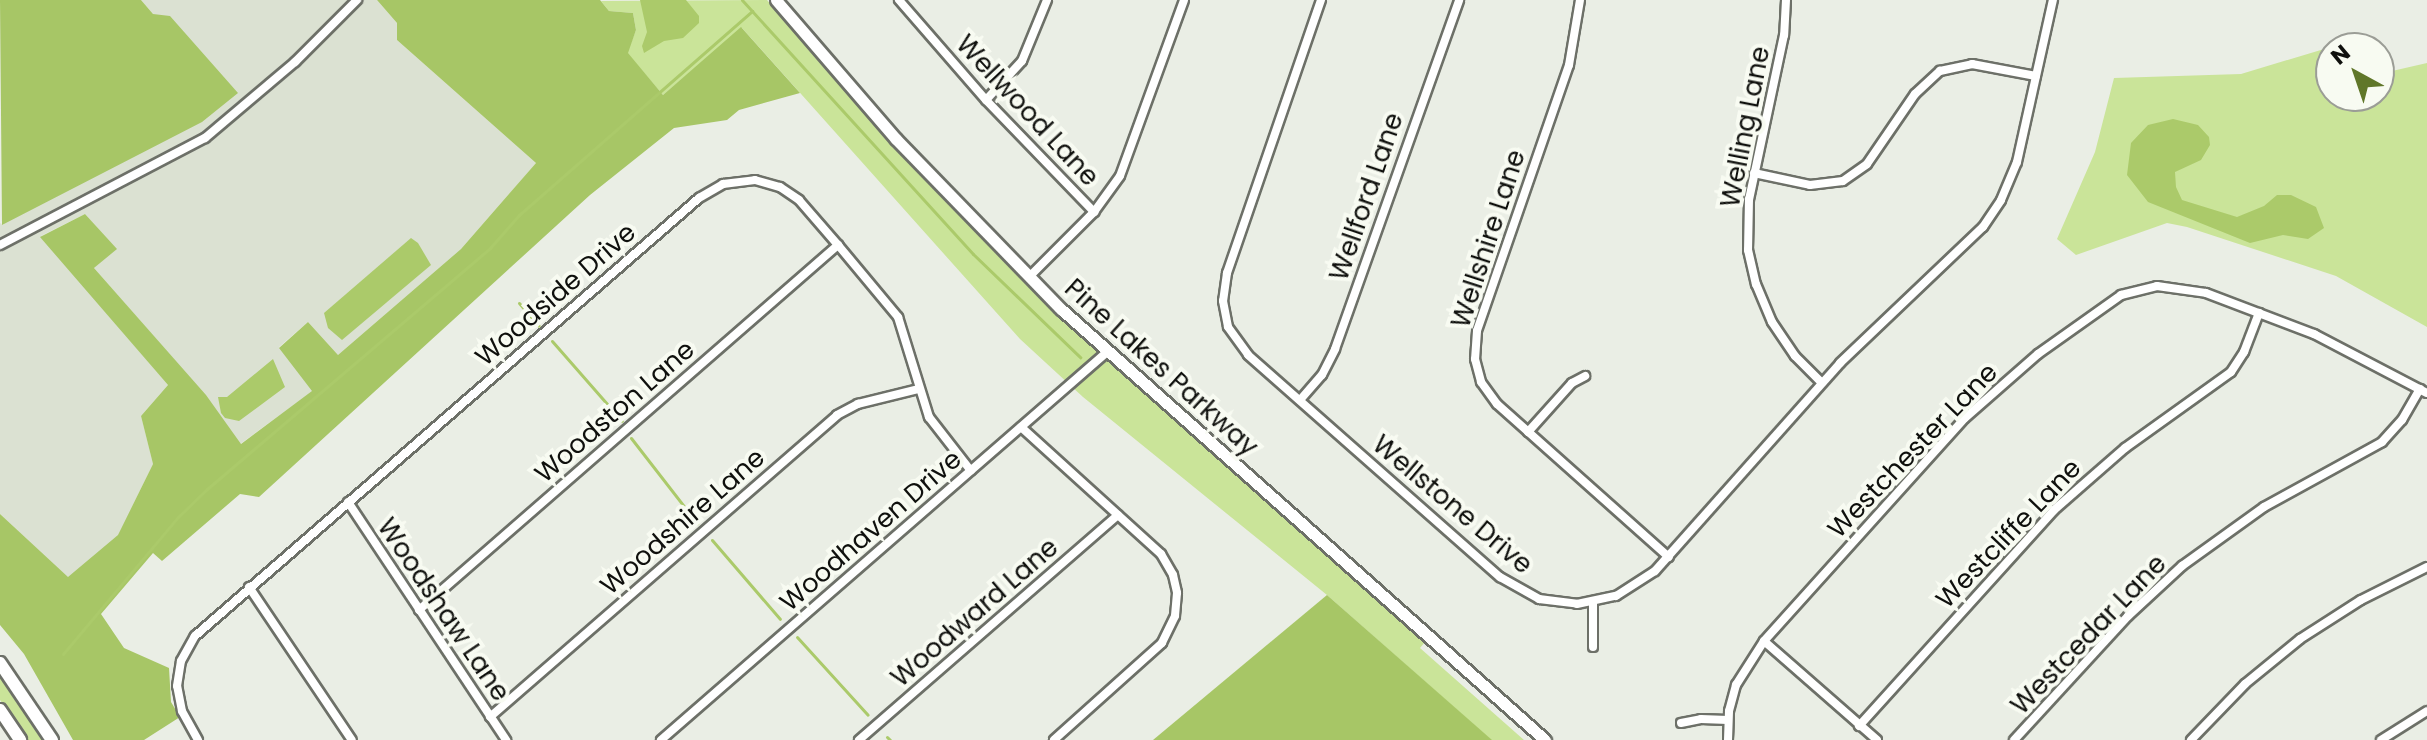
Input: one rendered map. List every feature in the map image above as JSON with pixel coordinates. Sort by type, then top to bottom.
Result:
[{"type":"main road","points":[[0,663],[52,740]]},
{"type":"main road","points":[[0,710],[20,740]]},
{"type":"street","points":[[0,245],[205,138],[295,62],[357,0]]},
{"type":"street","name":"Pine Lakes Parkway","points":[[776,0],[896,139],[1029,277],[1107,352],[1545,740]]},
{"type":"street","name":"Wellwood Lane","points":[[899,0],[986,100],[1094,212]]},
{"type":"street","points":[[986,100],[1022,61],[1047,0]]},
{"type":"street","points":[[1029,277],[1094,212],[1114,186],[1131,154],[1184,0]]},
{"type":"street","name":"Wellstone Drive","points":[[1321,0],[1223,292],[1223,311],[1234,338],[1507,583],[1546,601],[1593,602],[1634,587],[1669,557],[1822,383],[1883,320],[1970,242],[1996,209],[2020,153],[2053,0]]},
{"type":"street","name":"Wellford Lane","points":[[1300,400],[1322,375],[1335,349],[1459,0]]},
{"type":"street","name":"Wellshire Lane","points":[[1580,0],[1569,65],[1475,346],[1477,372],[1488,394],[1669,557]]},
{"type":"street","name":"Welling Lane","points":[[1786,0],[1784,35],[1754,173],[1747,233],[1758,293],[1785,343],[1822,383]]},
{"type":"street","points":[[1754,173],[1810,185],[1843,181],[1867,164],[1915,94],[1940,71],[1972,64],[2036,76]]},
{"type":"street","name":"Woodside Drive","points":[[198,740],[180,704],[177,686],[181,661],[195,636],[712,189],[745,179],[776,185],[799,200],[901,323],[918,389],[935,429],[971,471]]},
{"type":"street","name":"Woodston Lane","points":[[419,610],[838,245]]},
{"type":"street","name":"Westchester Lane","points":[[1728,740],[1728,720],[1739,676],[1764,641],[1965,418],[2031,360],[2113,300],[2140,289],[2176,286],[2259,313],[2333,343],[2423,391]]},
{"type":"street","name":"Westcliffe Lane","points":[[1859,726],[2054,510],[2125,448],[2231,372],[2244,352],[2259,313]]},
{"type":"street","name":"Woodhaven Drive","points":[[661,740],[1107,352]]},
{"type":"street","points":[[1528,432],[1572,383],[1585,376]]},
{"type":"street","name":"Woodshire Lane","points":[[490,717],[837,415],[858,404],[918,389]]},
{"type":"street","name":"Westcedar Lane","points":[[2014,740],[2128,616],[2182,566],[2264,507],[2382,442],[2423,391]]},
{"type":"street","points":[[1021,427],[1165,560],[1177,593],[1175,616],[1156,651],[1054,740]]},
{"type":"street","name":"Woodshaw Lane","points":[[348,502],[506,740]]},
{"type":"street","name":"Woodward Lane","points":[[859,740],[1118,515]]},
{"type":"street","points":[[2191,740],[2245,684],[2300,639],[2361,600],[2427,567]]},
{"type":"street","points":[[249,587],[352,740]]},
{"type":"street","points":[[1593,602],[1593,647]]},
{"type":"street","points":[[1764,641],[1877,740]]},
{"type":"street","points":[[2385,739],[2427,711]]},
{"type":"street","points":[[1681,723],[1697,719],[1728,720]]},
{"type":"shaded area","points":[[0,0],[141,0],[153,14],[170,16],[238,93],[202,122],[2,225]]},
{"type":"shaded area","points":[[141,0],[377,0],[397,23],[397,40],[536,163],[461,249],[338,355],[308,322],[279,347],[313,391],[240,444],[205,395],[94,268],[116,249],[85,214],[41,236],[168,385],[141,416],[153,464],[118,536],[68,578],[0,514],[0,223],[3,225],[153,14]]},
{"type":"shaded area","points":[[377,0],[600,0],[609,11],[633,13],[636,30],[628,53],[663,95],[741,27],[800,93],[739,110],[727,120],[674,128],[590,195],[259,497],[240,494],[162,561],[153,553],[101,614],[124,648],[169,668],[171,702],[180,717],[144,740],[73,740],[24,654],[0,625],[0,514],[68,577],[118,535],[153,464],[141,416],[168,385],[40,237],[85,214],[117,249],[94,268],[206,395],[241,444],[312,391],[279,348],[308,322],[338,355],[461,249],[536,163],[397,40],[397,23]]},
{"type":"shaded area","points":[[640,0],[686,0],[699,16],[699,23],[683,38],[664,41],[644,53],[642,46],[647,32]]},
{"type":"shaded area","points":[[767,0],[929,184],[1039,297],[1425,642],[1420,648],[1524,740],[1491,740],[1327,595],[1083,397],[1020,339],[742,28],[663,95],[627,53],[636,30],[633,13],[609,11],[601,1]]},
{"type":"shaded area","points":[[2315,52],[2315,112],[2395,112],[2395,70],[2427,63],[2427,327],[2336,276],[2187,227],[2167,223],[2076,255],[2057,239],[2095,152],[2114,78],[2241,74]]},
{"type":"shaded area","points":[[2173,119],[2198,125],[2209,137],[2210,145],[2201,160],[2175,172],[2176,187],[2182,200],[2237,217],[2264,206],[2277,195],[2291,195],[2316,207],[2324,228],[2308,239],[2283,235],[2250,243],[2148,202],[2127,175],[2131,143],[2148,125]]},
{"type":"shaded area","points":[[411,238],[418,243],[431,265],[342,340],[328,328],[324,313]]},
{"type":"shaded area","points":[[273,359],[285,387],[239,421],[225,418],[218,397],[227,397]]},
{"type":"shaded area","points":[[1327,595],[1492,740],[1153,740]]},
{"type":"shaded area","points":[[0,673],[46,740],[27,740],[0,700]]},
{"type":"waterway","points":[[742,0],[973,254],[1080,357]]},
{"type":"waterway","points":[[63,654],[178,517],[207,489],[490,248],[519,215],[752,11]]},
{"type":"waterway","points":[[519,303],[539,326]]},
{"type":"waterway","points":[[552,341],[622,421]]},
{"type":"waterway","points":[[631,438],[697,523]]},
{"type":"waterway","points":[[712,540],[780,619]]},
{"type":"waterway","points":[[797,637],[868,715]]},
{"type":"waterway","points":[[887,737],[890,740]]}]
